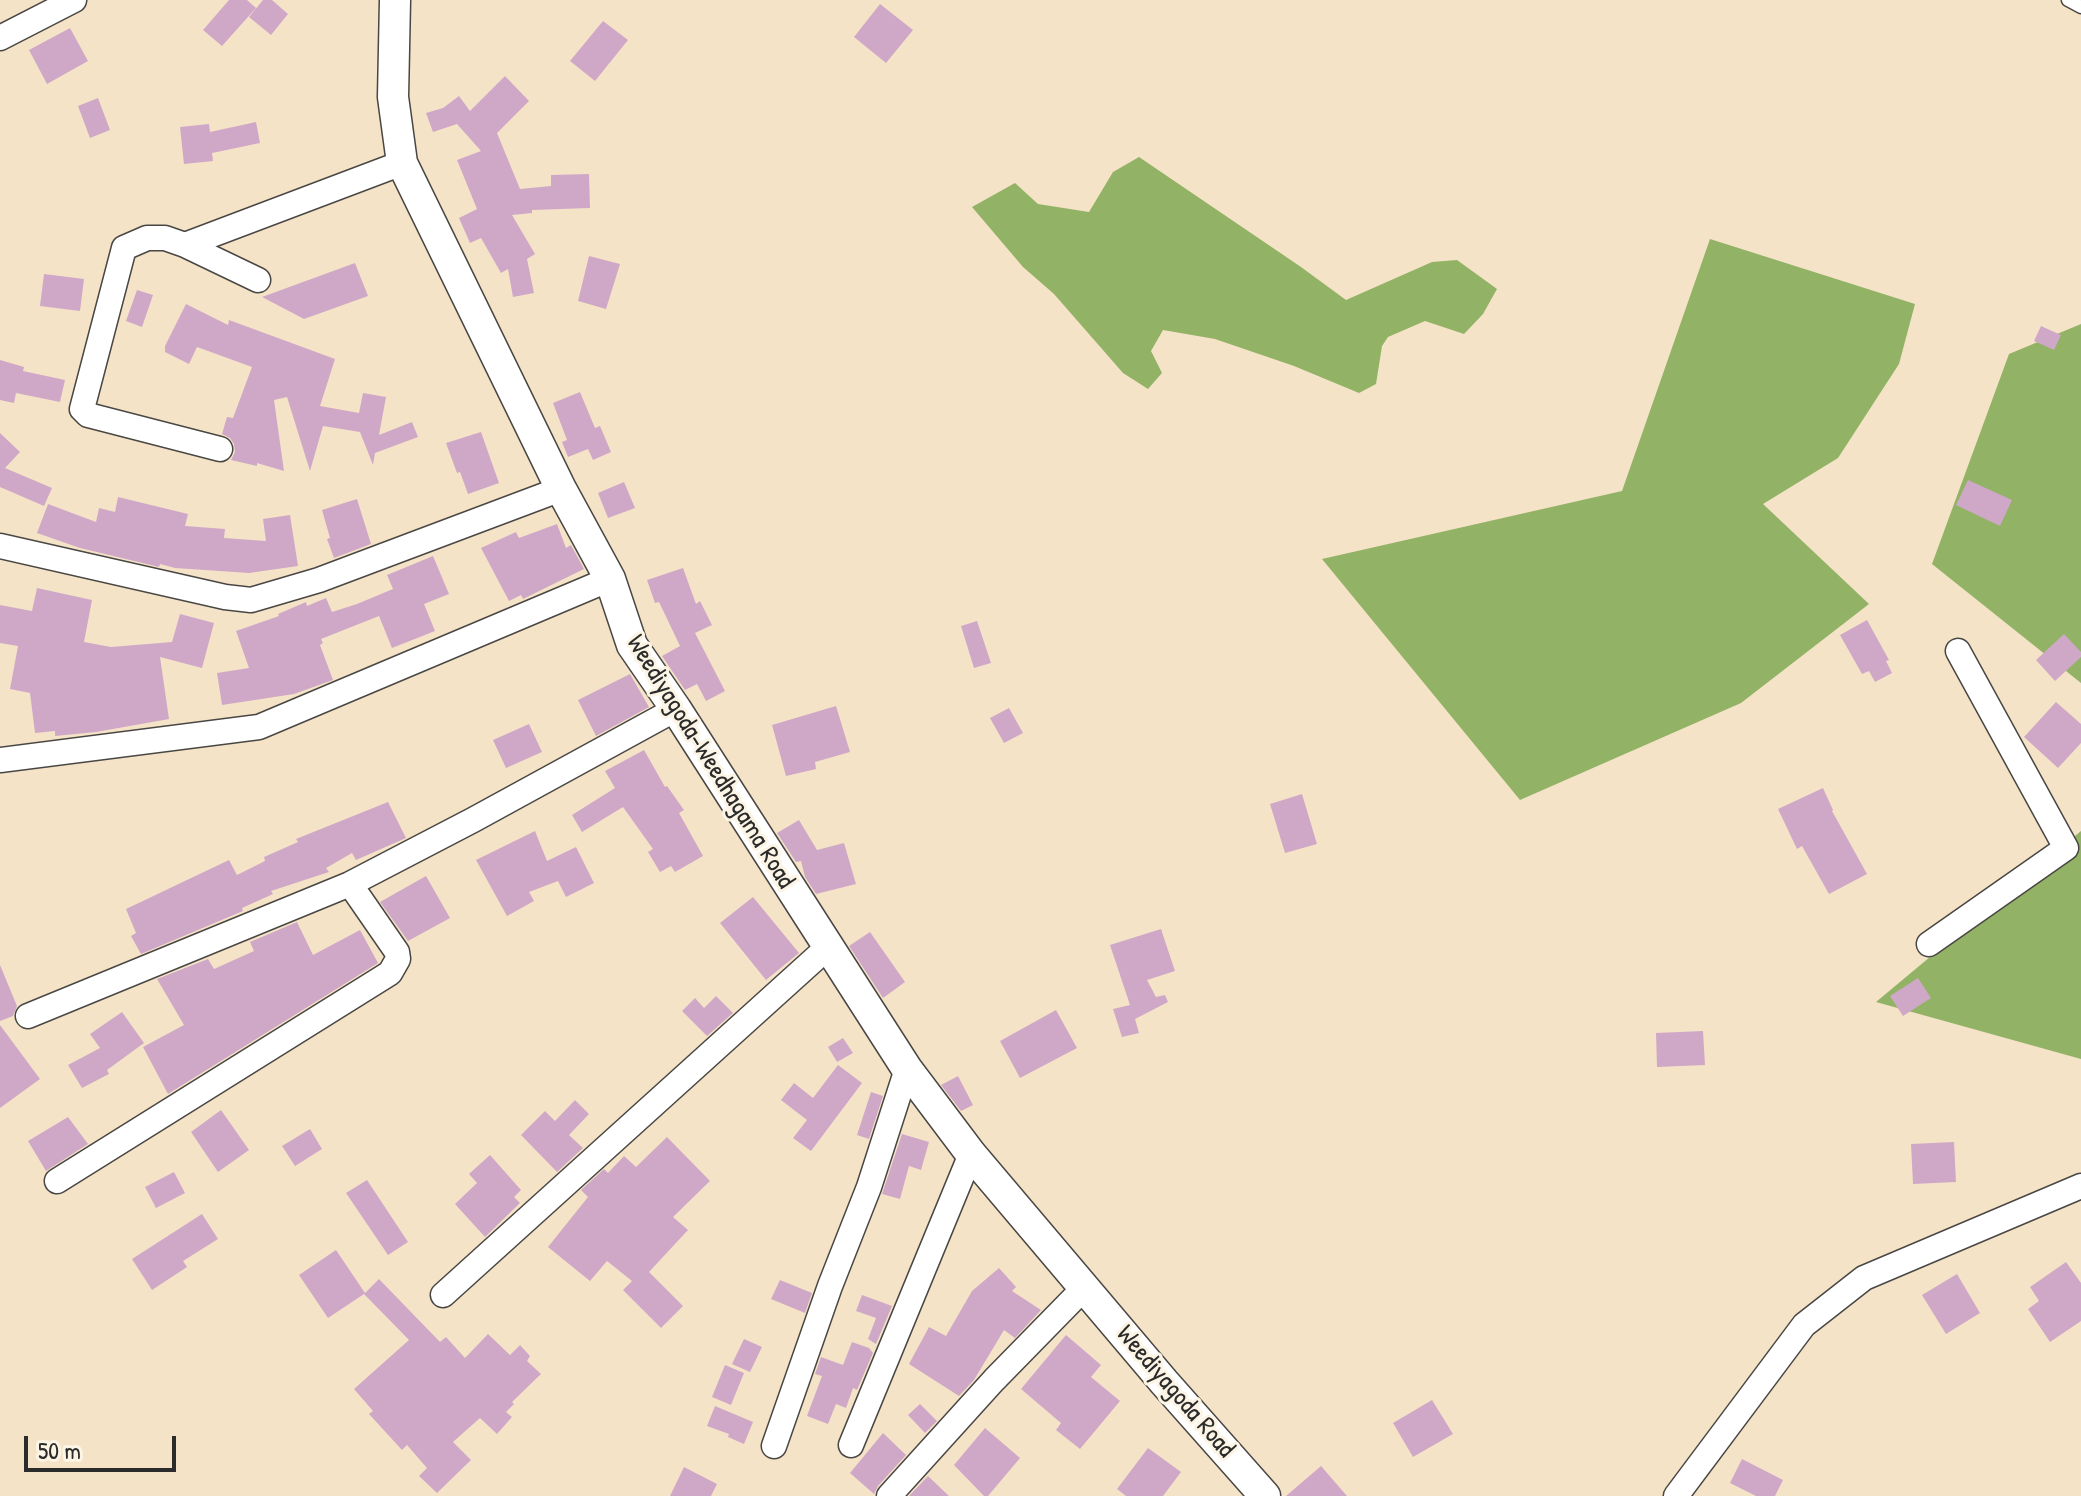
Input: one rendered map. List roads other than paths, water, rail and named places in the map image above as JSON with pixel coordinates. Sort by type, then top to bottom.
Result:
[{"type":"street","points":[[0,38],[74,0]]},
{"type":"street","name":"Weediyagoda-Weedhagama Road","points":[[395,0],[393,97],[402,163],[561,489],[610,579],[632,645],[907,1069],[971,1154],[1084,1288]]},
{"type":"street","points":[[185,245],[402,163]]},
{"type":"street","points":[[220,449],[88,415],[81,406],[124,248],[147,238],[165,238],[258,280]]},
{"type":"street","points":[[0,546],[225,597],[251,600],[319,580],[561,489]]},
{"type":"street","points":[[0,760],[259,727],[610,579]]},
{"type":"street","points":[[1929,944],[2073,851],[1958,651]]},
{"type":"street","points":[[28,1016],[350,884],[676,709]]},
{"type":"street","points":[[57,1181],[390,973],[398,959],[397,952],[350,884]]},
{"type":"street","points":[[443,1295],[828,947]]},
{"type":"street","points":[[774,1446],[830,1286],[869,1187],[907,1069]]},
{"type":"street","points":[[851,1445],[971,1154]]},
{"type":"street","points":[[1676,1496],[1804,1325],[1864,1278],[2081,1186]]},
{"type":"street","points":[[889,1496],[994,1380],[1084,1288]]},
{"type":"street","name":"Weediyagoda Road","points":[[1084,1288],[1265,1496]]},
{"type":"lane","points":[[2068,0],[2081,7]]}]
